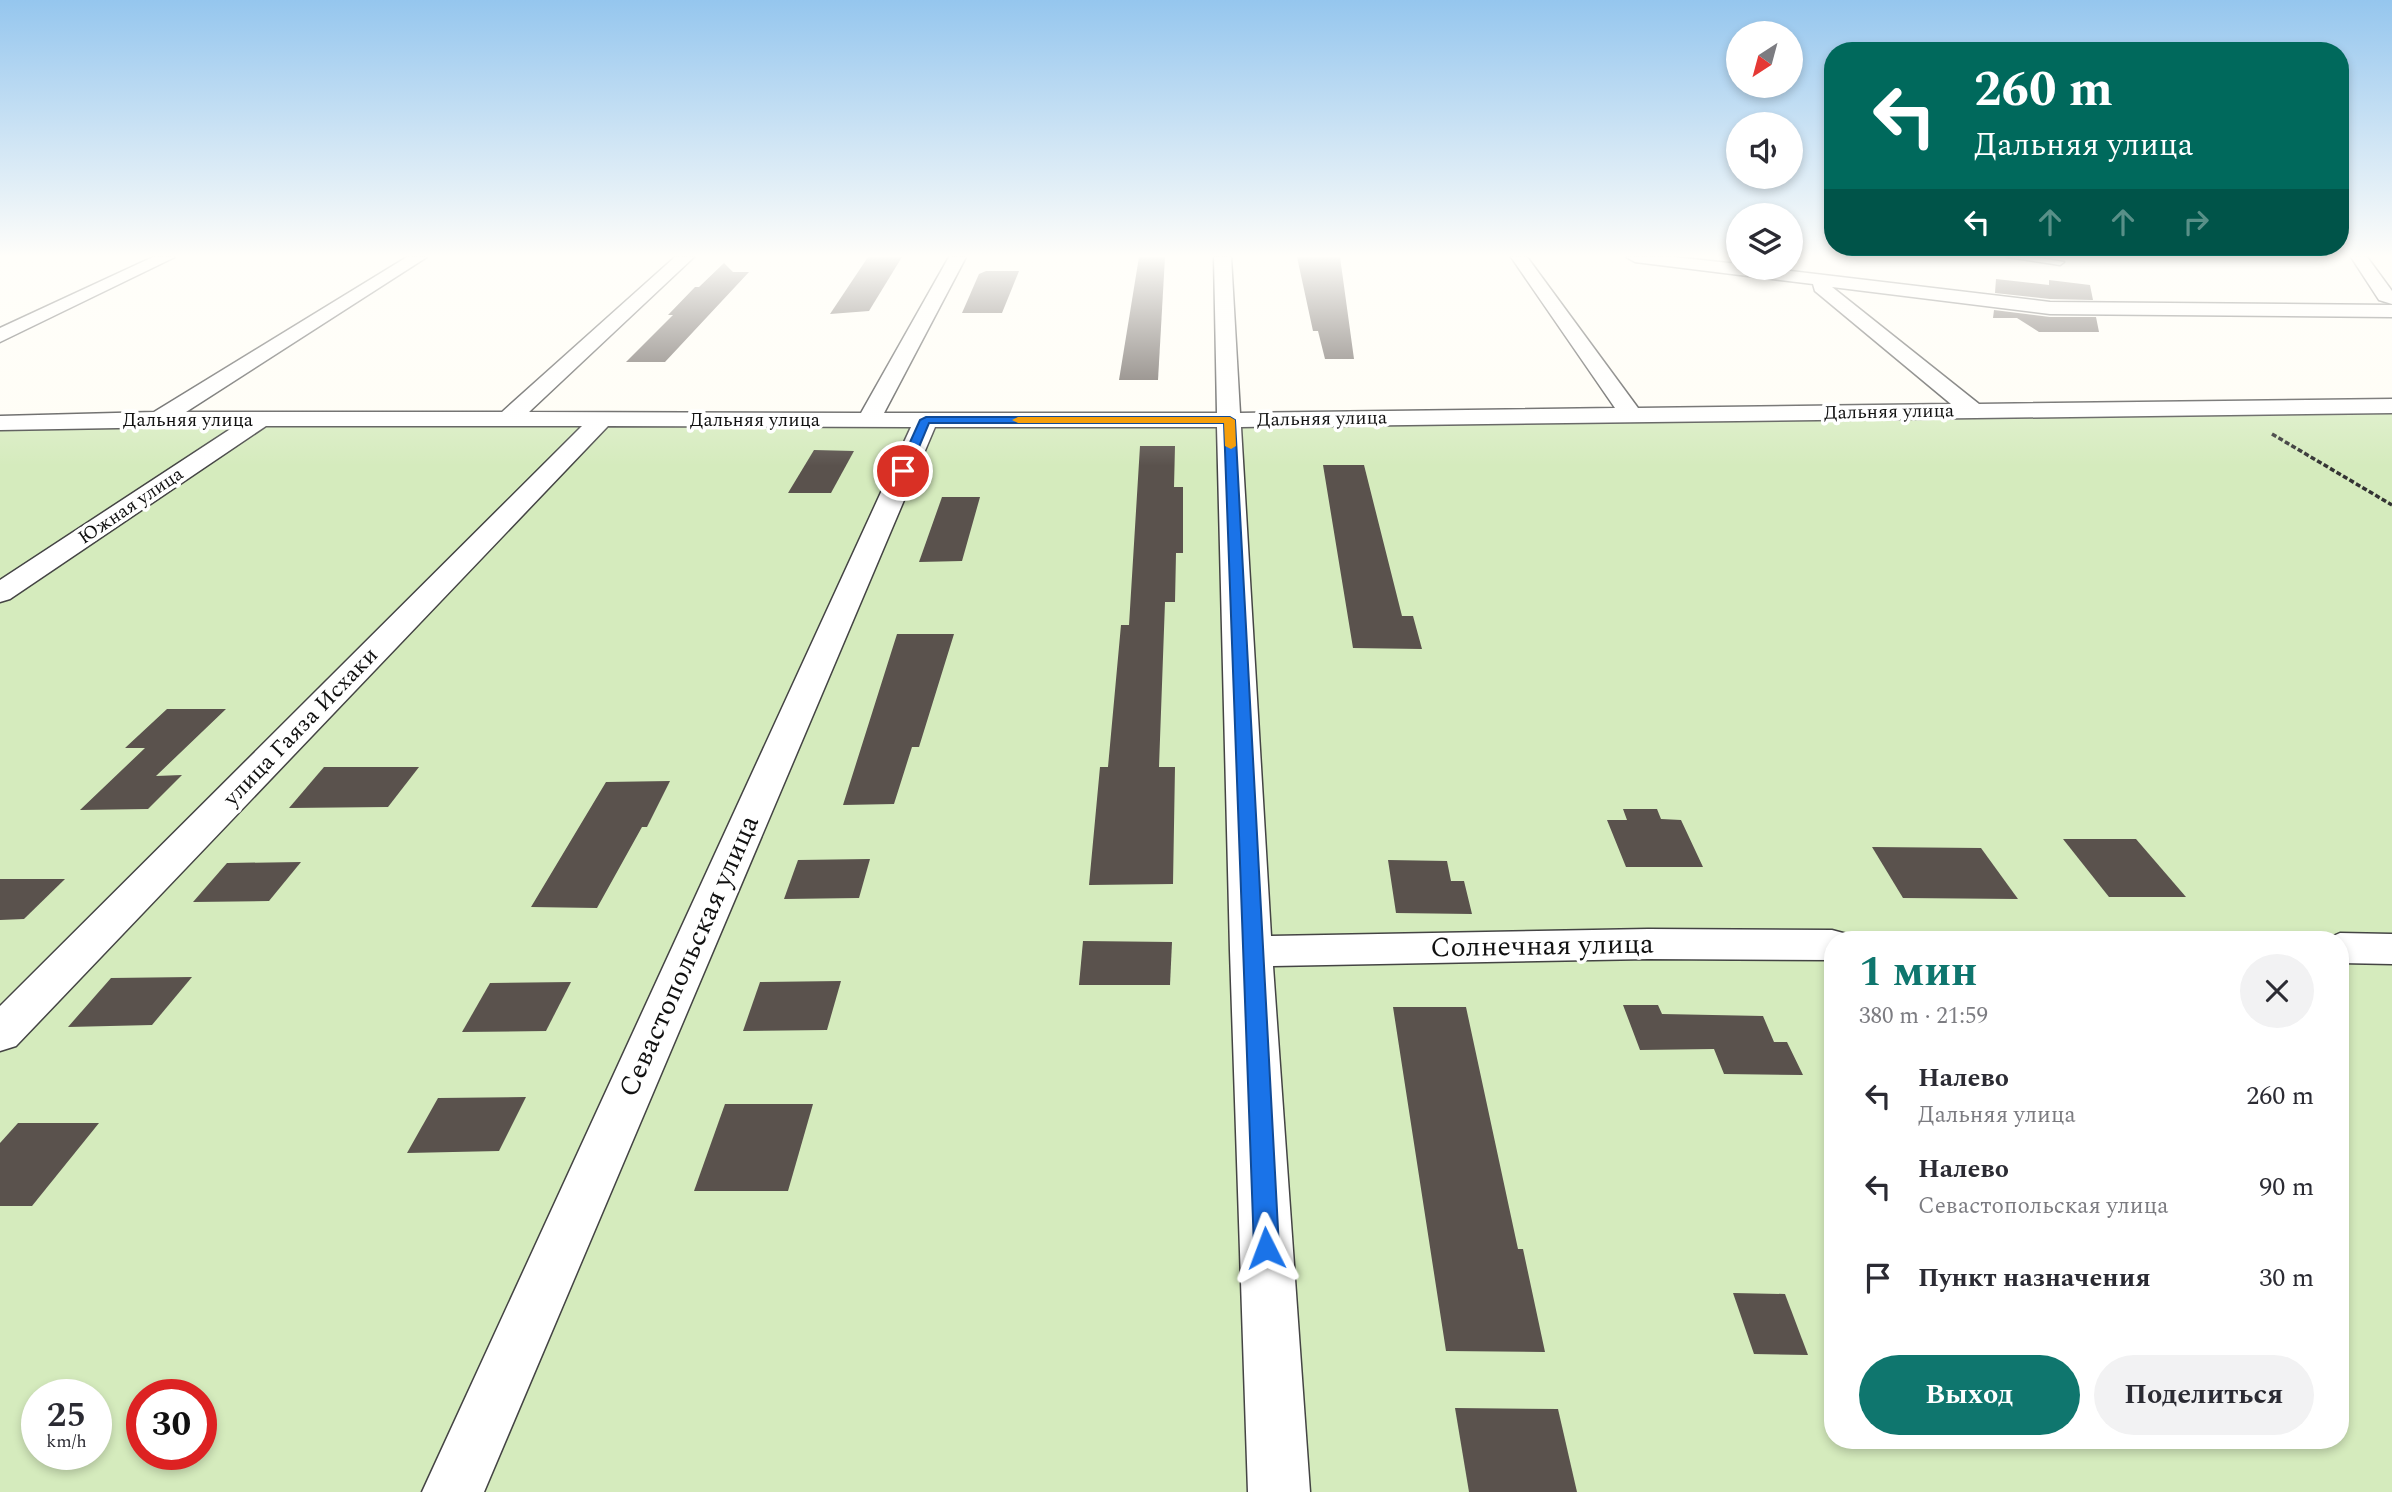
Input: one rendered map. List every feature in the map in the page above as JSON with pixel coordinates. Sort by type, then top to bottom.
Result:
[{"type":"street","points":[[0,336],[20,327]]},
{"type":"street","points":[[159,419],[307,327]]},
{"type":"street","points":[[507,419],[608,327]]},
{"type":"street","points":[[869,420],[919,327]]},
{"type":"street","points":[[1225,327],[1251,951],[1279,1492]]},
{"type":"street","points":[[1568,327],[1631,415]]},
{"type":"street","points":[[1870,327],[1973,411]]},
{"type":"street","name":"Дальняя улица","points":[[0,423],[159,419],[1230,420],[2392,405]]},
{"type":"street","name":"Южная улица","points":[[0,593],[261,419]]},
{"type":"street","name":"улица Гаяза Исхаки","points":[[0,1034],[601,420]]},
{"type":"street","name":"Севастопольская улица","points":[[453,1492],[926,420]]},
{"type":"street","name":"Солнечная улица","points":[[1251,951],[1648,944],[1824,945]]},
{"type":"street","points":[[2349,948],[2392,949]]},
{"type":"path","points":[[2227,408],[2392,505]]},
{"type":"green space","points":[[2392,408],[2392,1492],[0,1492],[0,425]]},
{"type":"building","points":[[661,327],[698,327],[665,362],[626,362]]},
{"type":"building","points":[[1128,327],[1161,327],[1158,380],[1119,380]]},
{"type":"building","points":[[1312,327],[1350,327],[1354,359],[1325,359],[1318,331],[1313,331]]},
{"type":"building","points":[[2031,327],[2098,327],[2099,332],[2039,332]]},
{"type":"building","points":[[1140,446],[1175,446],[1174,487],[1183,487],[1183,553],[1176,553],[1175,602],[1165,602],[1159,767],[1175,767],[1173,884],[1089,885],[1100,767],[1108,767],[1121,625],[1129,625]]},
{"type":"building","points":[[814,450],[854,451],[831,493],[788,493]]},
{"type":"building","points":[[1323,465],[1364,465],[1402,616],[1413,616],[1422,649],[1353,648]]},
{"type":"building","points":[[942,497],[980,497],[962,561],[919,562]]},
{"type":"building","points":[[897,634],[954,634],[919,747],[912,747],[894,804],[843,805]]},
{"type":"building","points":[[167,709],[226,709],[156,776],[182,775],[148,809],[80,810],[145,748],[125,748]]},
{"type":"building","points":[[324,767],[419,767],[388,807],[289,808]]},
{"type":"building","points":[[670,781],[647,827],[642,827],[597,908],[531,907],[606,782]]},
{"type":"building","points":[[1623,809],[1657,809],[1661,819],[1681,820],[1703,867],[1626,867],[1607,820],[1627,820]]},
{"type":"building","points":[[2063,839],[2136,839],[2186,897],[2109,897]]},
{"type":"building","points":[[1872,847],[1981,848],[2018,899],[1903,898]]},
{"type":"building","points":[[870,859],[859,898],[784,899],[798,860]]},
{"type":"building","points":[[1388,860],[1447,861],[1451,881],[1464,881],[1472,914],[1396,913]]},
{"type":"building","points":[[301,862],[269,901],[193,902],[227,863]]},
{"type":"building","points":[[0,879],[65,879],[24,919],[0,920]]},
{"type":"building","points":[[1083,941],[1172,942],[1170,985],[1079,985]]},
{"type":"building","points":[[192,977],[152,1025],[68,1027],[111,978]]},
{"type":"building","points":[[841,981],[827,1030],[743,1031],[760,982]]},
{"type":"building","points":[[571,982],[546,1031],[462,1032],[490,983]]},
{"type":"building","points":[[1623,1005],[1658,1005],[1662,1014],[1763,1016],[1774,1042],[1787,1042],[1803,1075],[1724,1074],[1714,1049],[1640,1050]]},
{"type":"building","points":[[1393,1007],[1466,1007],[1518,1249],[1523,1249],[1545,1352],[1446,1351]]},
{"type":"building","points":[[526,1097],[499,1151],[407,1153],[438,1098]]},
{"type":"building","points":[[725,1104],[813,1104],[788,1191],[694,1191]]},
{"type":"building","points":[[18,1123],[99,1123],[32,1206],[0,1206],[0,1143]]},
{"type":"building","points":[[1733,1293],[1785,1294],[1808,1355],[1754,1354]]},
{"type":"building","points":[[1455,1408],[1558,1409],[1577,1492],[1469,1492]]},
{"type":"slow traffic","points":[[1018,420],[1230,420],[1231,446]]},
{"type":"route","points":[[903,471],[926,420],[1230,420],[1266,1248]]}]
